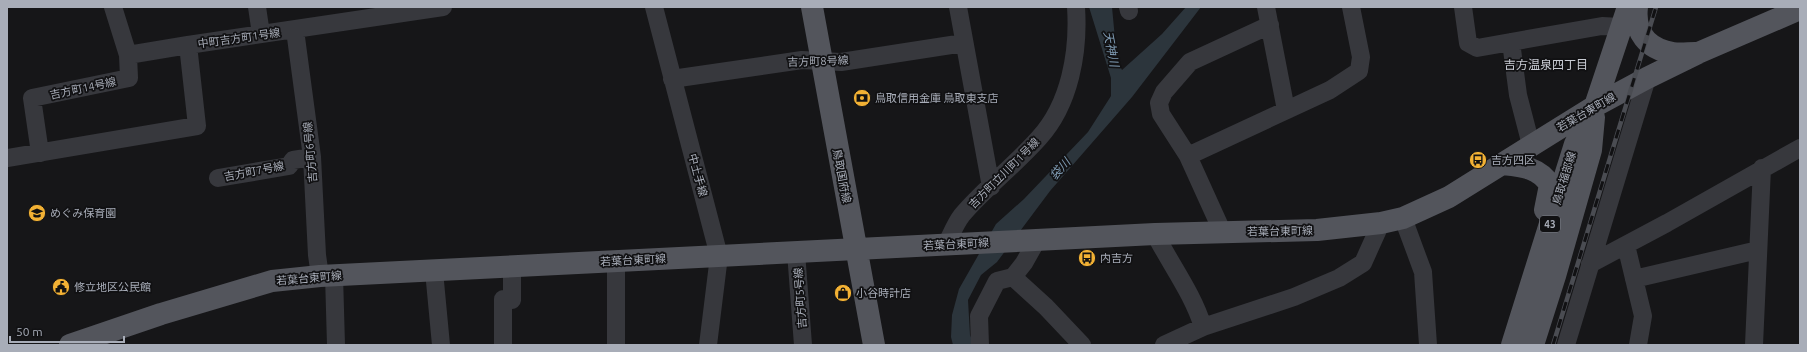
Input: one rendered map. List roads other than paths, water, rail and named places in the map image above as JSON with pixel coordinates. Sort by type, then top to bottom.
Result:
[{"type":"main road","name":"鳥取国府線","points":[[812,7],[874,345]]},
{"type":"main road","name":"鳥取福部線","points":[[1512,345],[1575,144],[1594,106],[1628,7]]},
{"type":"main road","points":[[1637,7],[1636,18],[1640,34],[1655,48],[1673,53],[1698,52]]},
{"type":"main road","name":"若葉台東町線","points":[[70,345],[161,314],[272,281],[327,276],[616,260],[952,245],[1155,234],[1317,230],[1381,223],[1403,218],[1450,197],[1594,106],[1698,52],[1800,9]]},
{"type":"main road","name":"鳥取福部線","points":[[1533,345],[1555,276],[1591,150],[1594,106]]},
{"type":"main road","points":[[1502,164],[1525,167],[1540,172],[1550,185],[1550,194],[1540,227],[1538,264]]},
{"type":"street","points":[[113,7],[128,55],[188,45]]},
{"type":"street","points":[[257,7],[261,34]]},
{"type":"street","name":"中町吉方町1号線","points":[[7,158],[197,126],[188,45],[443,7]]},
{"type":"street","name":"中土手線","points":[[654,7],[719,256],[708,345]]},
{"type":"street","points":[[958,7],[991,187]]},
{"type":"street","name":"吉方町立川町1号線","points":[[952,245],[961,216],[1040,137],[1054,116],[1065,94],[1071,73],[1076,44],[1076,7]]},
{"type":"street","points":[[1266,7],[1286,110]]},
{"type":"street","points":[[1188,156],[1330,90],[1359,71],[1361,57],[1352,7]]},
{"type":"street","points":[[1463,7],[1468,43],[1477,48],[1602,26],[1621,27]]},
{"type":"street","points":[[1222,232],[1188,156],[1158,107],[1164,92],[1190,62],[1270,25]]},
{"type":"street","name":"吉方町6号線","points":[[295,30],[312,157],[317,255],[327,276],[336,345]]},
{"type":"street","points":[[1511,42],[1518,95],[1531,145]]},
{"type":"street","name":"吉方町8号線","points":[[672,79],[802,60],[841,62],[964,43]]},
{"type":"street","name":"吉方町14号線","points":[[40,153],[32,98],[129,78],[128,55]]},
{"type":"street","points":[[1566,345],[1647,78]]},
{"type":"street","points":[[1590,264],[1800,148]]},
{"type":"street","name":"吉方町7号線","points":[[218,178],[289,166],[293,160],[312,157]]},
{"type":"street","points":[[1754,345],[1762,168]]},
{"type":"street","points":[[1403,218],[1423,272],[1428,345]]},
{"type":"street","points":[[1164,345],[1203,327],[1294,297],[1339,278],[1364,263],[1381,223]]},
{"type":"street","points":[[1155,234],[1168,260],[1193,302],[1203,327]]},
{"type":"street","points":[[980,345],[979,316],[997,281],[1013,277],[1024,263],[1032,241]]},
{"type":"street","points":[[1626,244],[1643,316],[1638,345]]},
{"type":"street","points":[[1634,279],[1758,250]]},
{"type":"street","name":"吉方町5号線","points":[[796,252],[803,345]]},
{"type":"street","points":[[616,260],[616,345]]},
{"type":"street","points":[[503,345],[503,299],[512,300],[512,266]]},
{"type":"street","points":[[434,271],[441,345]]},
{"type":"street","points":[[1013,277],[1046,307],[1082,345]]},
{"type":"water","points":[[1089,7],[1112,7],[1117,60],[1122,70],[1162,34],[1186,7],[1201,7],[1132,97],[1050,191],[997,262],[981,275],[968,300],[970,335],[974,345],[953,345],[951,337],[952,315],[959,289],[996,224],[1024,199],[1088,132],[1111,96],[1111,78]]},
{"type":"railway","points":[[1553,345],[1656,7]]},
{"type":"place","name":"鳥取信用金庫 鳥取東支店","points":[[862,98]]},
{"type":"place","name":"吉方四区","points":[[1478,160]]},
{"type":"place","name":"めぐみ保育園","points":[[37,213]]},
{"type":"place","name":"内吉方","points":[[1087,258]]},
{"type":"place","name":"修立地区公民館","points":[[61,287]]},
{"type":"place","name":"小谷時計店","points":[[843,293]]},
{"type":"district","name":"吉方温泉四丁目","points":[[1546,65]]},
{"type":"water label","name":"天神川","points":[[1111,49]]},
{"type":"water label","name":"袋川","points":[[1060,169]]}]
